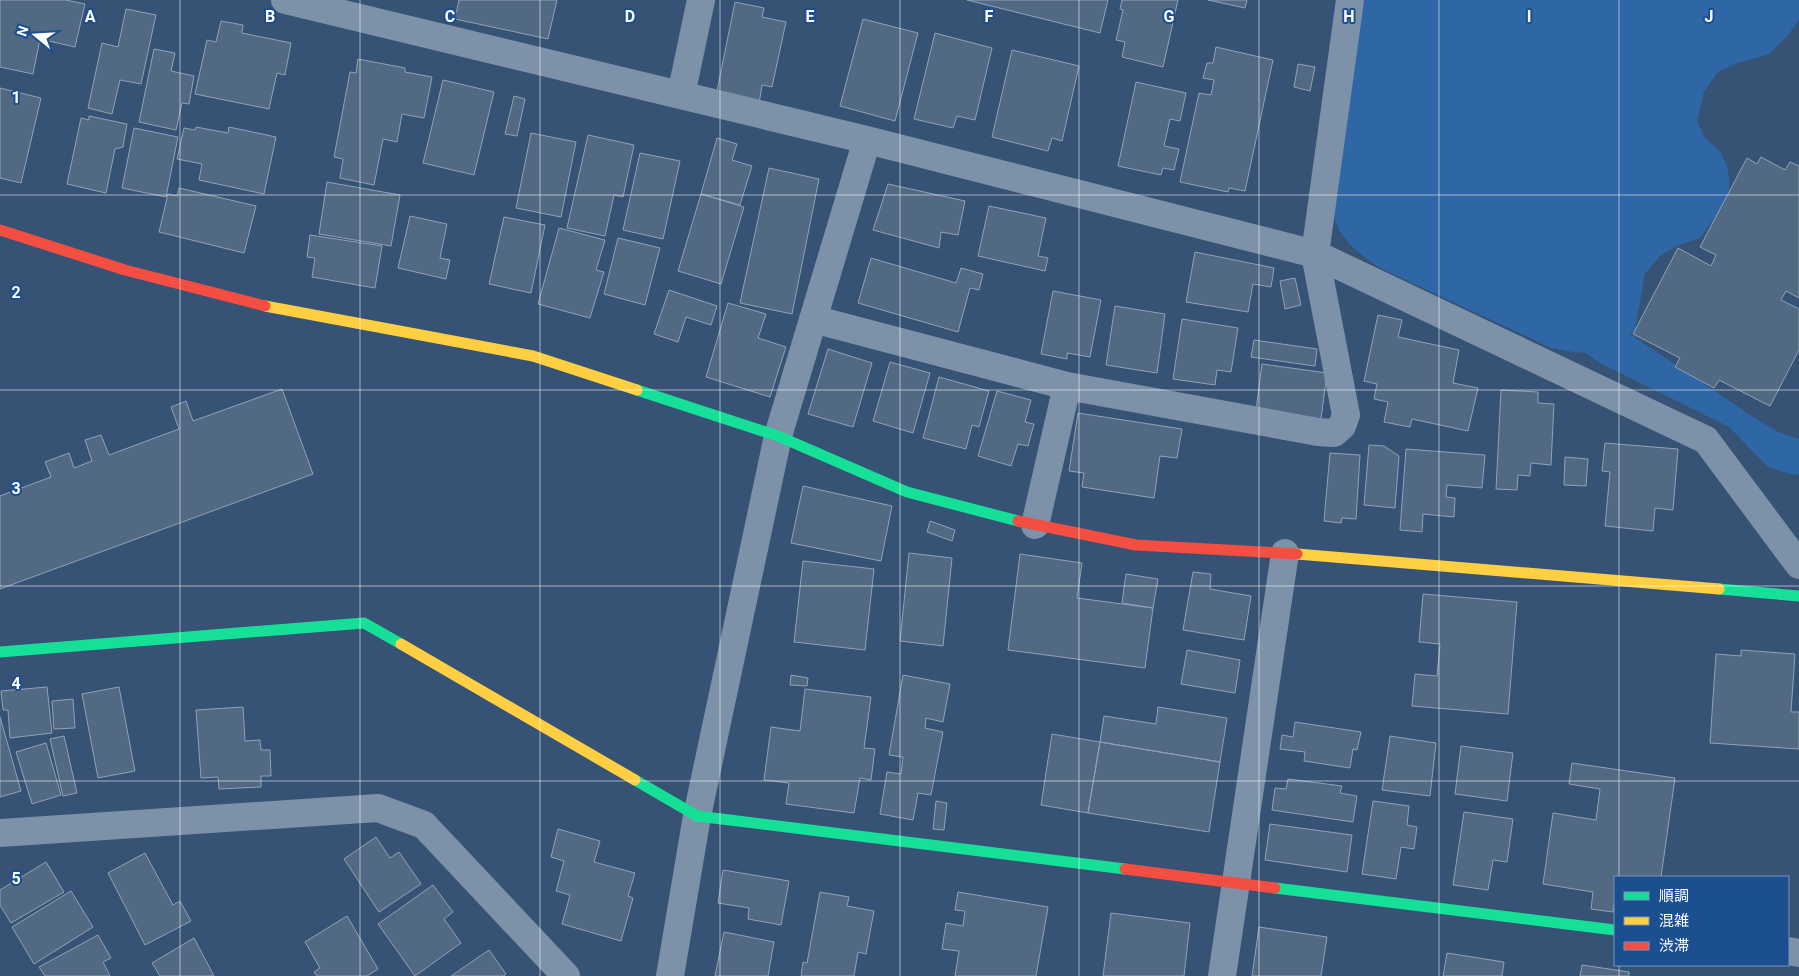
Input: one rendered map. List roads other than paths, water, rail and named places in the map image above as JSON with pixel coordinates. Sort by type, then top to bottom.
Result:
[{"type":"street","points":[[285,0],[866,140],[1315,254],[1706,440],[1799,565]]},
{"type":"street","points":[[681,95],[701,0]]},
{"type":"street","points":[[813,320],[1067,386],[1318,432],[1334,433],[1342,426],[1346,415],[1315,254],[1350,0]]},
{"type":"street","points":[[670,976],[697,816],[778,436],[866,140]]},
{"type":"street","points":[[0,230],[125,270],[254,304],[533,356],[778,436],[907,492],[1035,526],[1136,545],[1285,552],[1799,596]]},
{"type":"street","points":[[1035,526],[1067,386]]},
{"type":"street","points":[[1222,976],[1285,552]]},
{"type":"street","points":[[0,652],[364,623],[697,816],[1614,930]]},
{"type":"street","points":[[0,833],[378,808],[424,825],[566,976]]}]
